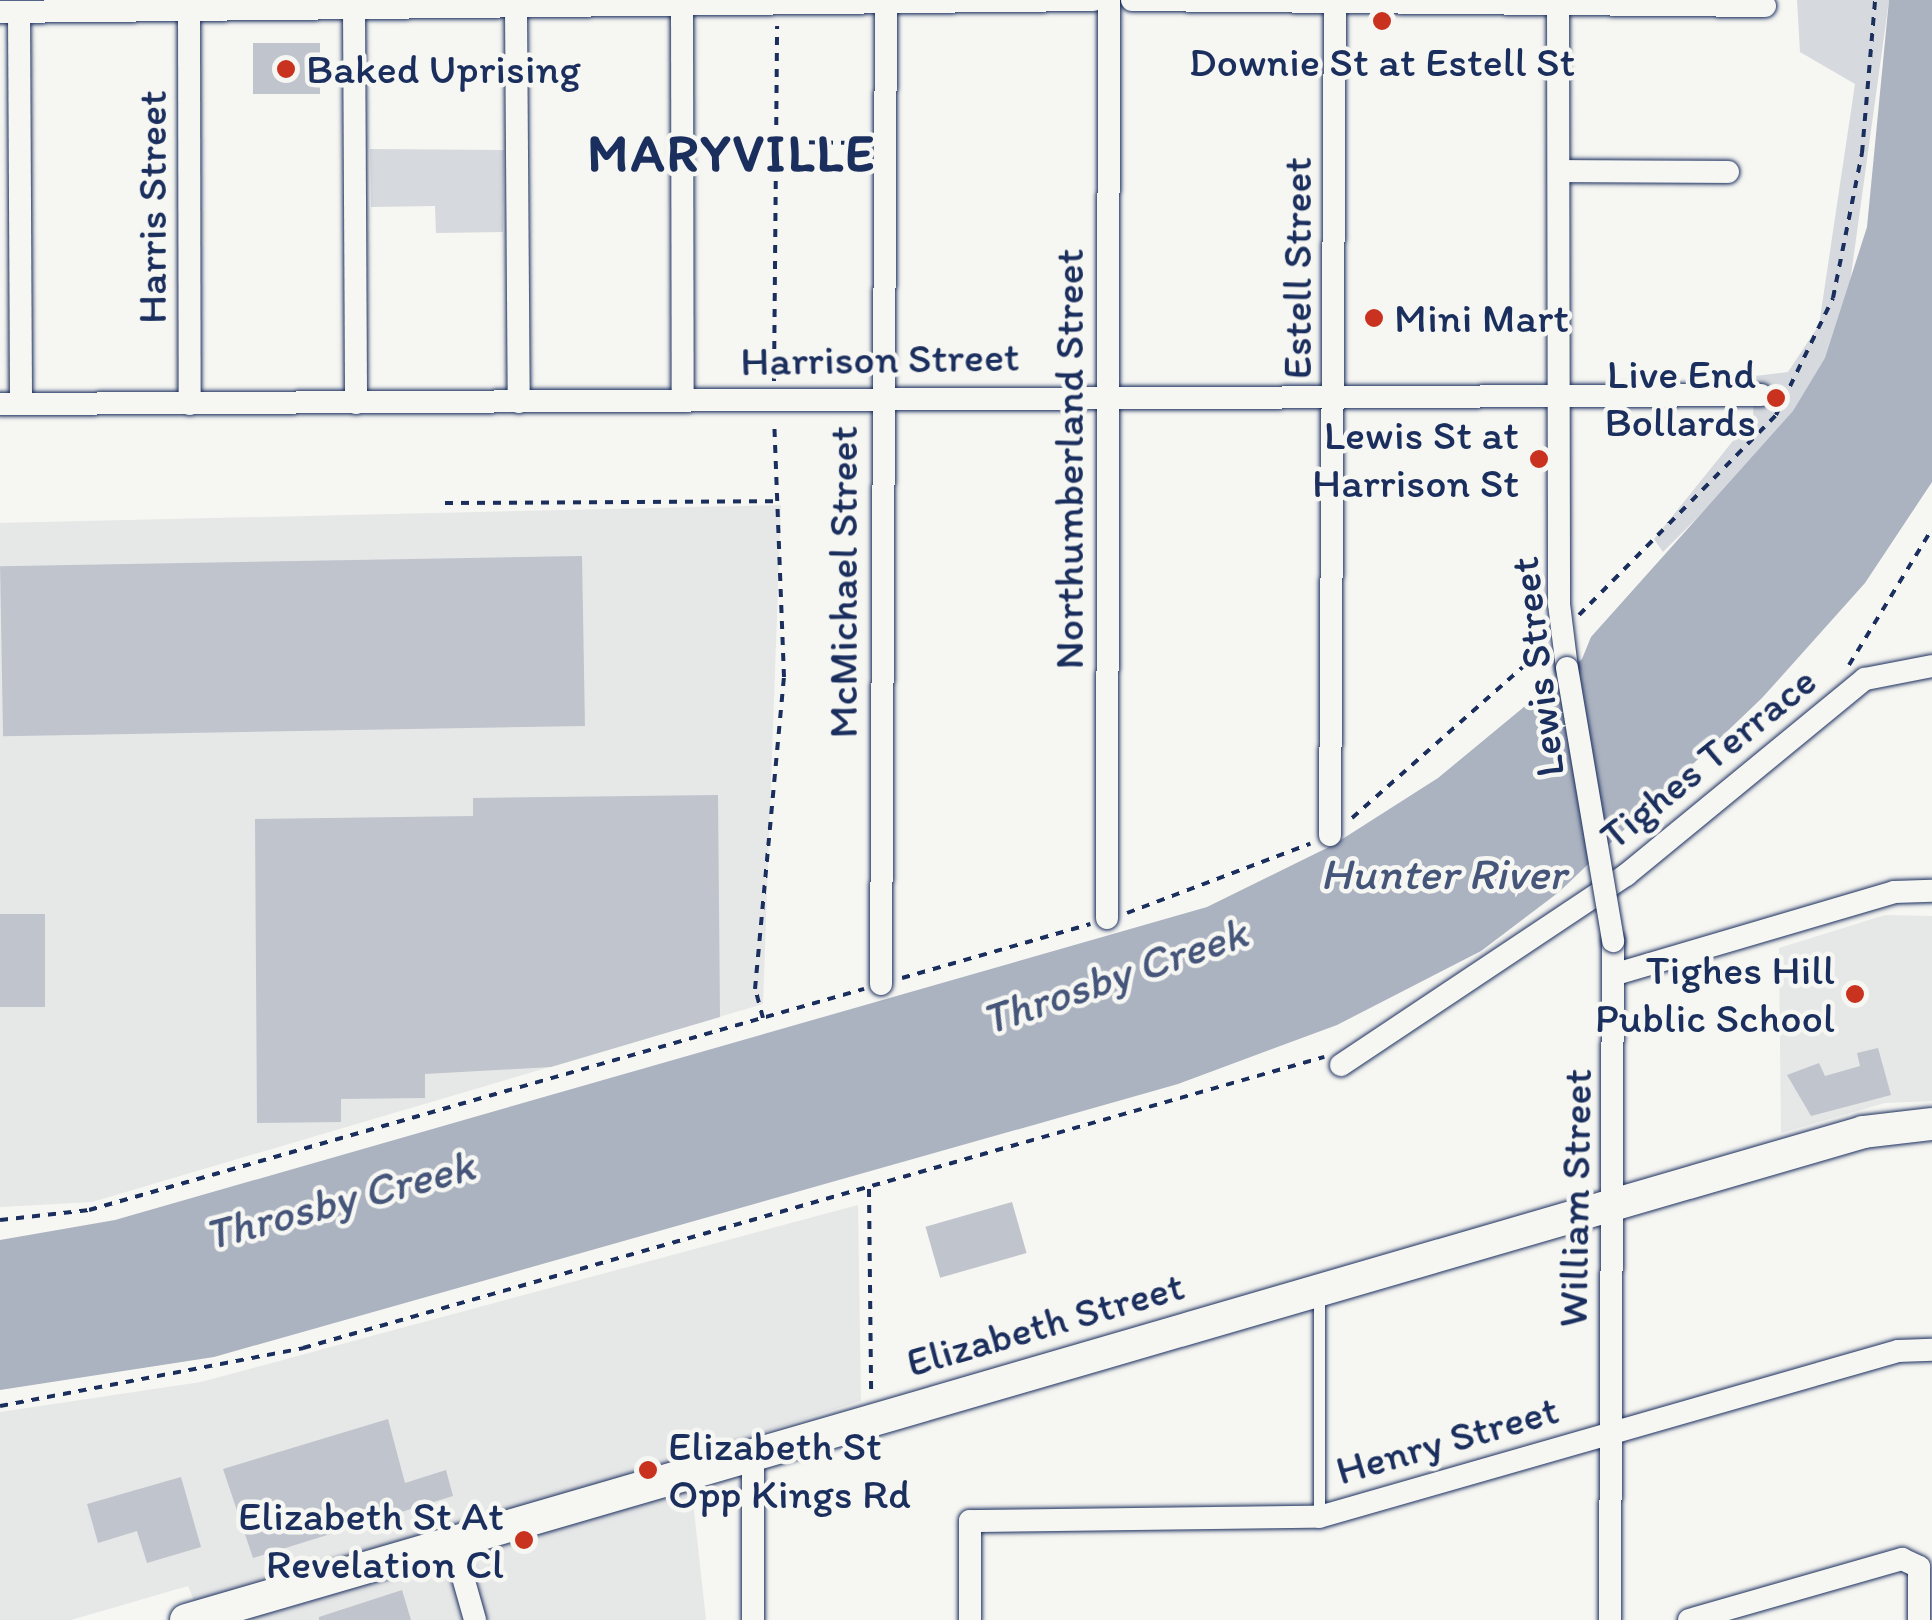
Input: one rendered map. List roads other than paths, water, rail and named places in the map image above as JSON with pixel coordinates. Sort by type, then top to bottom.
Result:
[{"type":"main road","name":"Elizabeth Street","points":[[186,1620],[1863,1132],[1932,1124]]},
{"type":"street","points":[[10,404],[9,12],[516,10],[1093,0]]},
{"type":"street","name":"Northumberland Street","points":[[1107,918],[1109,0]]},
{"type":"street","points":[[1132,0],[1766,6]]},
{"type":"street","name":"McMichael Street","points":[[881,984],[886,1]]},
{"type":"street","name":"Estell Street","points":[[1330,836],[1335,1]]},
{"type":"street","name":"Lewis Street","points":[[1558,4],[1558,394],[1567,668],[1615,958]]},
{"type":"street","points":[[682,8],[682,400]]},
{"type":"street","points":[[354,9],[356,402]]},
{"type":"street","name":"Harris Street","points":[[188,10],[190,404]]},
{"type":"street","points":[[516,10],[519,402]]},
{"type":"street","points":[[1560,171],[1728,172]]},
{"type":"street","name":"Harrison Street","points":[[10,404],[774,399],[882,393],[1761,395]]},
{"type":"street","name":"Tighes Terrace","points":[[1345,1062],[1626,875],[1834,704],[1892,668],[1932,666]]},
{"type":"street","points":[[1615,958],[1894,892],[1932,892]]},
{"type":"street","name":"William Street","points":[[1610,1620],[1615,958]]},
{"type":"street","name":"Henry Street","points":[[970,1620],[970,1521],[1318,1517],[1898,1351],[1932,1350]]},
{"type":"street","points":[[752,1454],[753,1620]]},
{"type":"street","points":[[453,1542],[475,1620]]},
{"type":"street","points":[[1689,1620],[1912,1559],[1919,1620]]},
{"type":"lane","points":[[1318,1517],[1319,1288]]},
{"type":"water","name":"Hunter River","points":[[1889,0],[1932,0],[1932,482],[1865,583],[1762,698],[1559,892],[1481,951],[1337,1025],[1178,1084],[214,1357],[0,1390],[0,1240],[115,1220],[1207,907],[1333,845],[1438,778],[1582,659],[1591,637],[1793,411],[1825,358],[1867,227]]},
{"type":"place","name":"Downie St at Estell St","points":[[1382,21]]},
{"type":"place","name":"Baked Uprising","points":[[286,69]]},
{"type":"place","name":"Mini Mart","points":[[1374,318]]},
{"type":"place","name":"Live End Bollards","points":[[1776,398]]},
{"type":"place","name":"Lewis St at Harrison St","points":[[1539,459]]},
{"type":"place","name":"Tighes Hill Public School","points":[[1855,994]]},
{"type":"place","name":"Elizabeth St Opp Kings Rd","points":[[648,1470]]},
{"type":"place","name":"Elizabeth St At Revelation Cl","points":[[524,1540]]},
{"type":"district","name":"MARYVILLE","points":[[732,154]]},
{"type":"water label","name":"Throsby Creek","points":[[1114,976]]},
{"type":"water label","name":"Throsby Creek","points":[[339,1200]]}]
